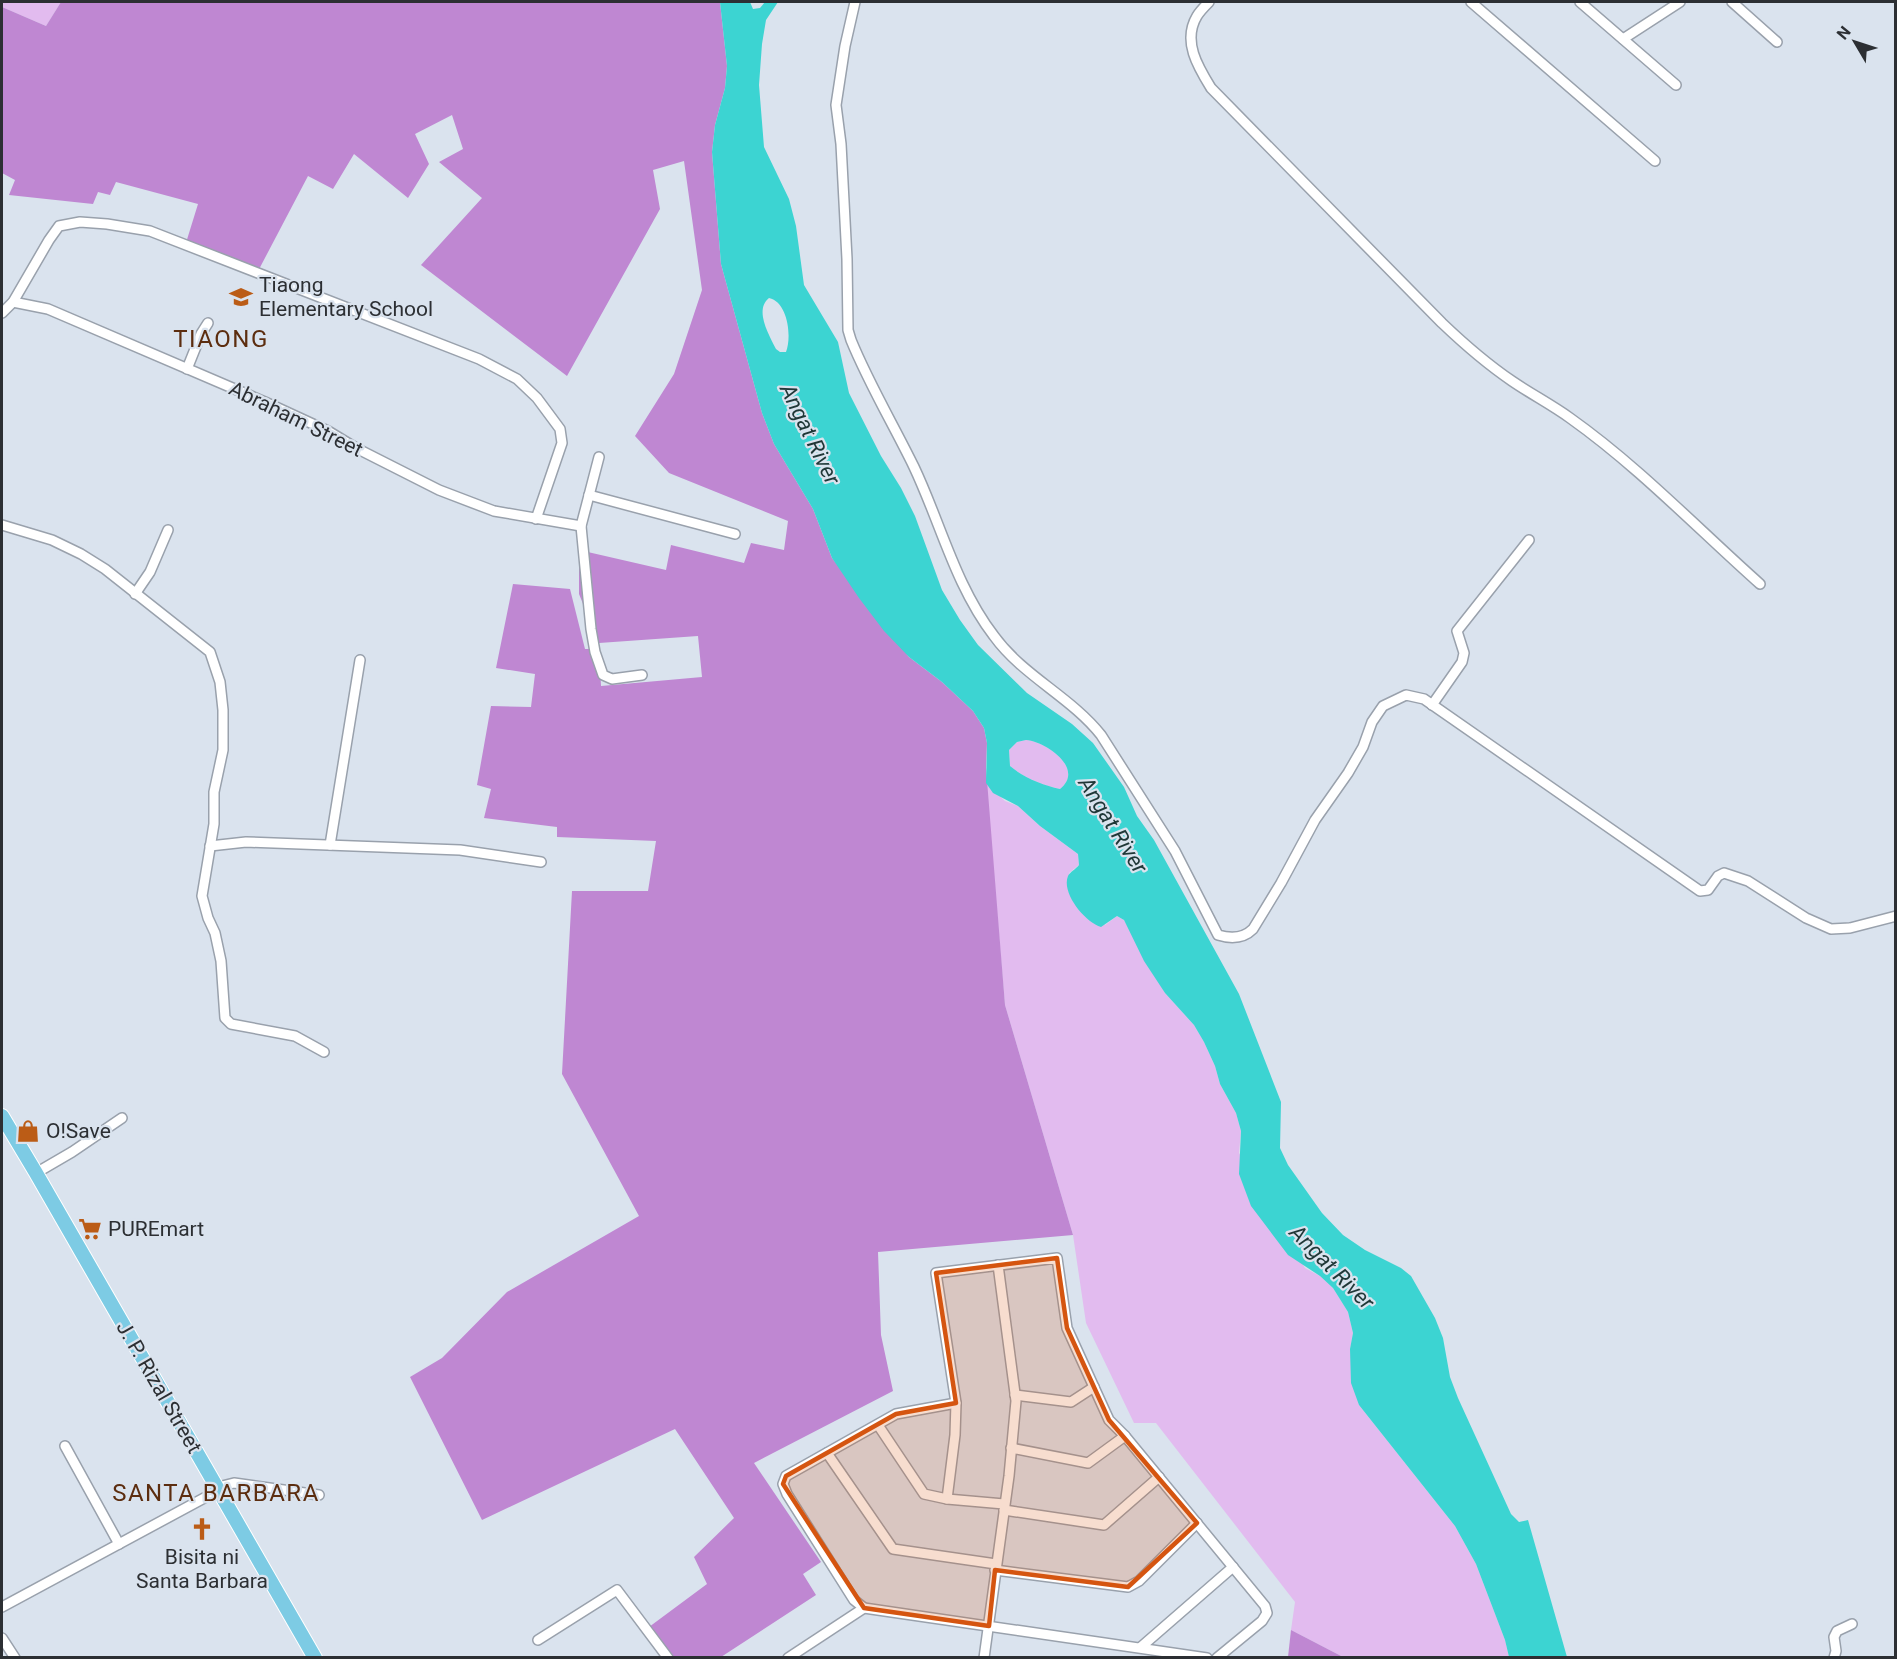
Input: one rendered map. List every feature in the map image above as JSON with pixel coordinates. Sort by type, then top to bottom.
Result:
[{"type":"main road","name":"J. P. Rizal Street","points":[[2,1116],[220,1488],[315,1658]]},
{"type":"street","points":[[855,2],[845,46],[836,105],[847,259],[848,330],[851,340],[914,468],[954,568],[979,615],[1014,660],[1087,719],[1101,735],[1175,851],[1218,934],[1228,939],[1247,935],[1253,929],[1315,820],[1363,747],[1372,722],[1383,706],[1406,695],[1424,699],[1700,891],[1708,890],[1718,876],[1724,873],[1748,880],[1806,918],[1831,929],[1850,928],[1896,916]]},
{"type":"street","points":[[1209,2],[1196,17],[1191,38],[1195,63],[1211,88],[1433,315],[1479,357],[1512,382],[1570,418],[1596,439],[1665,495],[1760,584]]},
{"type":"street","points":[[1471,2],[1655,161]]},
{"type":"street","points":[[1580,2],[1676,85]]},
{"type":"street","points":[[1623,39],[1678,2]]},
{"type":"street","points":[[1732,2],[1777,42]]},
{"type":"street","points":[[2,313],[14,302],[59,226],[80,222],[150,231],[479,359],[517,379],[537,398],[560,429],[562,443],[536,519]]},
{"type":"street","name":"Abraham Street","points":[[14,302],[48,309],[187,369],[327,431],[439,490],[494,511],[581,526]]},
{"type":"street","points":[[187,369],[208,323]]},
{"type":"street","points":[[599,457],[581,526],[595,652],[603,675],[612,679],[642,675]]},
{"type":"street","points":[[589,495],[735,534]]},
{"type":"street","points":[[2,525],[52,540],[81,554],[105,569],[210,652],[220,682],[223,750],[214,792],[214,824],[202,896],[215,933],[221,961],[225,1018],[231,1024],[295,1036],[324,1052]]},
{"type":"street","points":[[135,594],[150,572],[168,530]]},
{"type":"street","points":[[1432,705],[1462,662],[1464,653],[1457,631],[1529,540]]},
{"type":"street","points":[[330,845],[360,660]]},
{"type":"street","points":[[210,846],[246,842],[460,850],[541,862]]},
{"type":"street","points":[[36,1173],[122,1118]]},
{"type":"street","points":[[947,1498],[956,1435],[956,1403],[936,1273],[1057,1258],[1067,1328],[1110,1420],[1265,1606],[1267,1613],[1262,1621],[1217,1658]]},
{"type":"street","points":[[984,1658],[1011,1448],[1015,1395],[998,1265]]},
{"type":"street","points":[[1015,1395],[1071,1402],[1094,1387]]},
{"type":"street","points":[[956,1403],[896,1414],[786,1476],[783,1484],[787,1494],[854,1599],[864,1608],[1207,1658]]},
{"type":"street","points":[[878,1425],[924,1494],[1104,1525],[1159,1477]]},
{"type":"street","points":[[1011,1448],[1088,1462],[1125,1436]]},
{"type":"street","points":[[65,1446],[119,1544]]},
{"type":"street","points":[[827,1453],[892,1549],[1128,1587],[1139,1581],[1197,1523]]},
{"type":"street","points":[[2,1607],[220,1488],[234,1484],[319,1495]]},
{"type":"street","points":[[1141,1647],[1233,1567]]},
{"type":"street","points":[[538,1640],[617,1590],[668,1658]]},
{"type":"street","points":[[788,1658],[864,1608]]},
{"type":"street","points":[[1834,1658],[1836,1651],[1834,1637],[1838,1631],[1852,1624]]},
{"type":"street","points":[[2,1638],[15,1658]]},
{"type":"highlighted area","points":[[1057,1258],[1067,1328],[1109,1420],[1197,1523],[1128,1587],[995,1570],[989,1626],[864,1608],[783,1484],[786,1476],[896,1414],[956,1403],[936,1273]]},
{"type":"shaded area","points":[[2,2],[61,2],[46,26],[2,7]]},
{"type":"shaded area","points":[[61,2],[720,2],[727,66],[725,88],[715,125],[712,152],[721,264],[762,413],[774,444],[813,509],[832,558],[909,657],[942,682],[973,711],[984,728],[987,743],[986,768],[1005,1005],[1073,1235],[878,1252],[881,1335],[893,1391],[754,1463],[821,1562],[803,1574],[816,1595],[721,1657],[660,1657],[666,1654],[649,1627],[707,1584],[694,1557],[734,1518],[675,1429],[482,1520],[410,1377],[442,1358],[507,1292],[639,1216],[562,1074],[572,891],[648,891],[656,841],[557,837],[557,827],[484,818],[491,789],[477,785],[491,706],[531,707],[535,674],[496,668],[513,584],[570,589],[585,649],[599,649],[601,686],[702,677],[698,636],[599,643],[579,594],[579,550],[666,570],[671,545],[744,563],[751,543],[784,550],[788,521],[669,473],[635,436],[674,374],[702,290],[684,161],[653,170],[660,209],[567,376],[421,265],[482,198],[439,162],[463,149],[452,115],[415,134],[429,164],[408,198],[354,154],[333,189],[308,176],[256,275],[185,246],[198,204],[116,182],[110,195],[98,192],[93,204],[9,195],[15,180],[2,173],[2,7],[46,26]]},
{"type":"shaded area","points":[[1026,740],[1053,751],[1066,765],[1067,781],[1060,789],[1033,780],[1010,766],[1009,750],[1017,742]]},
{"type":"shaded area","points":[[986,783],[1005,801],[1018,806],[1040,826],[1078,854],[1079,865],[1069,873],[1105,925],[1117,916],[1124,920],[1165,993],[1194,1025],[1215,1066],[1220,1084],[1236,1113],[1241,1131],[1239,1153],[1305,1268],[1320,1276],[1333,1288],[1348,1312],[1353,1333],[1350,1349],[1359,1405],[1455,1526],[1476,1564],[1505,1640],[1509,1657],[1343,1657],[1291,1630],[1295,1602],[1156,1423],[1134,1423],[1086,1323],[1073,1235],[1005,1005]]},
{"type":"shaded area","points":[[1291,1630],[1343,1657],[1288,1657]]},
{"type":"water","name":"Angat River","points":[[720,2],[750,2],[753,9],[760,8],[765,2],[778,2],[766,20],[762,44],[759,85],[764,147],[789,199],[796,226],[804,285],[838,342],[849,393],[915,516],[942,590],[978,645],[1027,693],[1072,724],[1093,743],[1124,787],[1137,816],[1154,840],[1239,994],[1281,1102],[1280,1148],[1288,1165],[1322,1213],[1343,1235],[1411,1276],[1435,1318],[1443,1338],[1450,1377],[1458,1398],[1511,1514],[1519,1522],[1528,1520],[1567,1657],[1509,1657],[1505,1640],[1476,1564],[1455,1526],[1359,1405],[1351,1383],[1350,1349],[1353,1333],[1348,1312],[1333,1288],[1320,1276],[1288,1255],[1251,1206],[1239,1174],[1241,1131],[1236,1113],[1220,1084],[1215,1066],[1194,1025],[1165,993],[1144,961],[1124,920],[1117,916],[1101,927],[1088,919],[1076,906],[1067,883],[1068,876],[1079,865],[1078,854],[1040,826],[1018,806],[993,793],[986,783],[987,743],[984,728],[973,711],[942,682],[909,657],[884,631],[832,558],[813,509],[774,444],[762,413],[721,264],[712,152],[715,125],[725,88],[727,66]],"holes":[[[769,298],[781,306],[787,321],[789,338],[786,352],[776,349],[764,323],[763,309]],[[1026,740],[1053,751],[1066,765],[1067,781],[1060,789],[1034,780],[1010,766],[1009,750],[1017,742]]]},
{"type":"place","name":"Tiaong Elementary School","points":[[241,297]]},
{"type":"place","name":"O!Save","points":[[28,1131]]},
{"type":"place","name":"PUREmart","points":[[90,1229]]},
{"type":"place","name":"Bisita ni Santa Barbara","points":[[202,1529]]},
{"type":"district","name":"TIAONG","points":[[221,339]]},
{"type":"district","name":"SANTA BARBARA","points":[[216,1493]]}]
